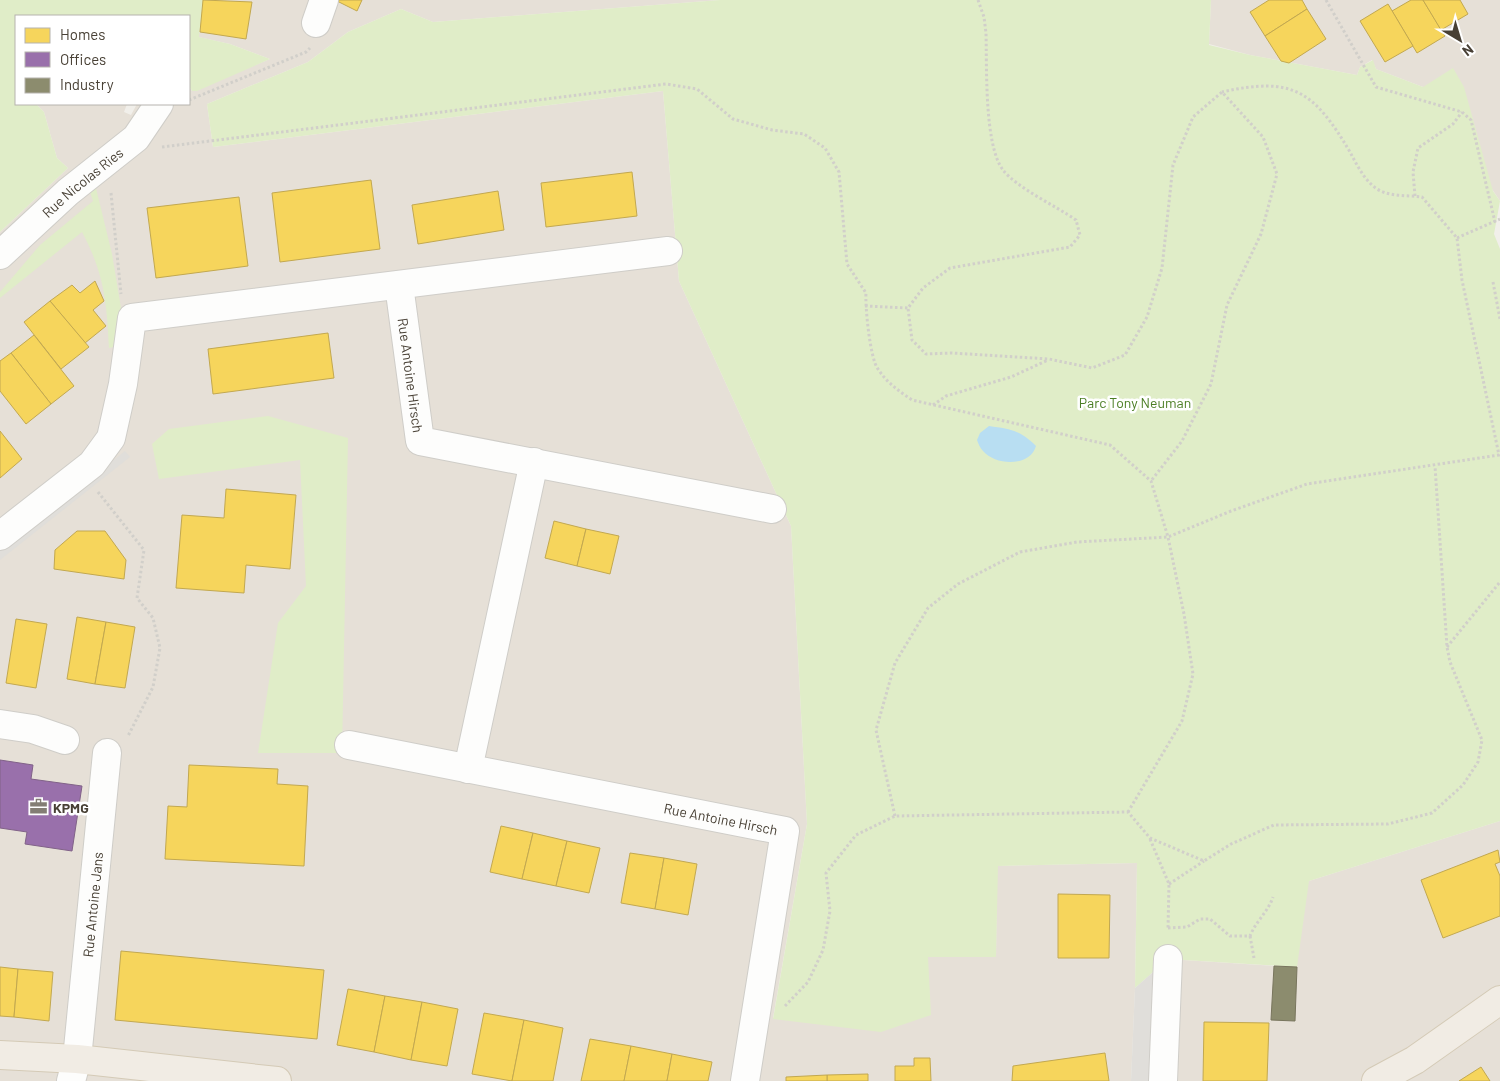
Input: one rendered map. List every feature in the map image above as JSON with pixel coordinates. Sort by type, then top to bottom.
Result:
[{"type":"main road","points":[[1376,1081],[1415,1060],[1500,1000]]},
{"type":"main road","points":[[0,1055],[74,1070],[277,1081]]},
{"type":"street","name":"Rue Nicolas Ries","points":[[0,255],[68,192],[136,138],[158,105]]},
{"type":"street","points":[[0,536],[92,464],[111,438],[123,384],[132,318],[668,251]]},
{"type":"street","name":"Rue Antoine Hirsch","points":[[399,285],[420,441],[772,509]]},
{"type":"street","points":[[468,769],[534,462]]},
{"type":"street","points":[[0,724],[34,729],[65,740]]},
{"type":"street","name":"Rue Antoine Hirsch","points":[[348,745],[785,832],[745,1081]]},
{"type":"street","name":"Rue Antoine Jans","points":[[74,1070],[107,753]]},
{"type":"street","points":[[1163,1081],[1168,960]]},
{"type":"path","points":[[978,0],[984,17],[986,33],[992,146],[1003,170],[1027,189],[1076,220],[1080,235],[1070,247],[950,268],[923,288],[908,308],[912,340],[926,354],[952,353],[1049,359],[1092,368],[1125,355],[1148,317],[1162,268],[1173,165],[1193,117],[1222,92],[1251,85],[1284,86],[1312,100],[1332,122],[1366,179],[1377,189],[1391,194],[1422,197],[1457,238],[1462,280],[1500,460]]},
{"type":"path","points":[[1326,0],[1376,88],[1462,112],[1472,120],[1495,222]]},
{"type":"path","points":[[190,100],[306,52],[318,39],[320,11]]},
{"type":"path","points":[[136,138],[143,147],[161,147],[666,84],[697,89],[732,119],[772,130],[804,134],[825,148],[839,172],[847,264],[866,293],[865,306],[876,367],[891,386],[912,400],[1110,445],[1151,481],[1168,537],[1184,614],[1193,674],[1182,720],[1128,812]]},
{"type":"path","points":[[1151,481],[1182,441],[1212,384],[1228,305],[1261,234],[1277,174],[1263,137],[1222,92]]},
{"type":"path","points":[[1415,196],[1412,172],[1418,148],[1453,124],[1462,112]]},
{"type":"path","points":[[103,164],[111,193],[123,309],[132,318]]},
{"type":"path","points":[[1457,238],[1495,222],[1500,218]]},
{"type":"path","points":[[1493,282],[1500,318]]},
{"type":"path","points":[[865,306],[908,308]]},
{"type":"path","points":[[933,405],[946,396],[1011,377],[1049,359]]},
{"type":"path","points":[[895,816],[876,730],[895,663],[928,608],[958,584],[1020,552],[1077,542],[1168,537],[1231,511],[1307,484],[1500,455]]},
{"type":"path","points":[[1169,884],[1231,844],[1274,825],[1388,824],[1432,813],[1463,786],[1478,762],[1482,740],[1450,662],[1447,647],[1435,466]]},
{"type":"path","points":[[96,488],[144,550],[137,598],[153,618],[160,648],[153,687],[140,714],[128,737],[107,753]]},
{"type":"path","points":[[1447,647],[1500,582]]},
{"type":"path","points":[[783,1008],[808,982],[823,950],[830,911],[826,873],[856,835],[895,816],[1128,812]]},
{"type":"path","points":[[1128,812],[1150,838],[1169,884],[1168,960]]},
{"type":"path","points":[[1150,838],[1204,861]]},
{"type":"path","points":[[1254,958],[1250,936],[1268,909],[1273,897]]},
{"type":"path","points":[[1168,928],[1187,927],[1200,919],[1210,919],[1230,936],[1250,936]]},
{"type":"shaded area","points":[[76,0],[720,0],[433,22],[401,9],[348,32],[308,62],[207,104],[213,147],[663,91],[679,281],[791,526],[807,824],[773,1018],[928,957],[996,957],[997,866],[1137,863],[1131,1081],[0,1081],[0,232],[68,168],[57,158],[44,112],[37,105],[127,105],[124,112],[131,115],[136,105],[190,105],[190,88],[192,91],[270,59],[230,44],[190,35],[190,15]]},
{"type":"shaded area","points":[[1211,0],[1500,0],[1500,201],[1423,87],[1376,69],[1372,60],[1360,67],[1357,75],[1250,55],[1209,44]]},
{"type":"shaded area","points":[[125,451],[130,457],[0,560],[0,550]]},
{"type":"shaded area","points":[[1500,821],[1500,1081],[1163,1081],[1168,959],[1274,966],[1309,881]]},
{"type":"shaded area","points":[[1168,959],[1163,1081],[1131,1081],[1135,988]]},
{"type":"green space","points":[[0,0],[203,0],[199,37],[230,44],[270,59],[197,91],[192,91],[190,88],[190,15],[15,15],[15,105],[37,105],[44,112],[57,158],[68,168],[0,232]]},
{"type":"green space","name":"Parc Tony Neuman","points":[[720,0],[1211,0],[1209,45],[1250,55],[1357,75],[1360,67],[1373,60],[1376,69],[1423,87],[1453,68],[1464,87],[1493,191],[1500,201],[1494,234],[1500,249],[1500,821],[1309,881],[1297,967],[1168,959],[1135,988],[1137,863],[998,866],[996,957],[928,957],[931,1015],[881,1032],[773,1019],[807,824],[791,526],[679,281],[663,91],[213,147],[207,104],[308,62],[348,32],[401,9],[433,22]]},
{"type":"green space","points":[[95,184],[112,254],[127,344],[109,348],[107,317],[100,275],[82,232],[0,298],[0,292],[40,245],[93,201],[89,189]]},
{"type":"green space","points":[[268,416],[348,438],[342,753],[258,753],[278,623],[306,586],[300,460],[159,479],[152,444],[169,429]]},
{"type":"water","points":[[989,426],[1020,433],[1036,446],[1033,453],[1020,461],[1012,462],[996,460],[989,456],[979,446],[977,440],[980,433]]},
{"type":"building: Homes","points":[[203,0],[252,2],[246,39],[200,32]]},
{"type":"building: Homes","points":[[335,0],[362,0],[357,11]]},
{"type":"building: Homes","points":[[1269,0],[1302,0],[1307,9],[1265,36],[1250,12]]},
{"type":"building: Homes","points":[[1411,0],[1423,0],[1445,36],[1417,53],[1392,11]]},
{"type":"building: Homes","points":[[1423,0],[1460,0],[1468,14],[1441,30]]},
{"type":"building: Homes","points":[[1388,4],[1413,46],[1385,62],[1360,21]]},
{"type":"building: Homes","points":[[1307,9],[1326,39],[1289,63],[1281,61],[1265,36]]},
{"type":"building: Homes","points":[[632,172],[637,216],[546,227],[541,183]]},
{"type":"building: Homes","points":[[371,180],[380,249],[280,262],[272,193]]},
{"type":"building: Homes","points":[[498,191],[504,230],[418,244],[412,205]]},
{"type":"building: Homes","points":[[239,197],[248,266],[156,278],[147,208]]},
{"type":"building: Homes","points":[[95,281],[104,301],[93,310],[106,326],[85,343],[50,301],[72,285],[80,293]]},
{"type":"building: Homes","points":[[50,301],[89,347],[61,369],[24,322]]},
{"type":"building: Homes","points":[[328,333],[334,378],[213,394],[208,349]]},
{"type":"building: Homes","points":[[34,335],[74,386],[51,404],[11,353]]},
{"type":"building: Homes","points":[[11,353],[51,404],[26,424],[0,391],[0,361]]},
{"type":"building: Homes","points":[[0,431],[22,459],[0,478]]},
{"type":"building: Homes","points":[[226,489],[296,495],[290,569],[246,565],[244,593],[176,588],[182,515],[224,518]]},
{"type":"building: Homes","points":[[554,521],[586,529],[577,566],[545,558]]},
{"type":"building: Homes","points":[[586,529],[619,536],[610,574],[577,566]]},
{"type":"building: Homes","points":[[77,531],[105,531],[126,560],[124,579],[54,569],[55,550]]},
{"type":"building: Homes","points":[[77,617],[106,622],[95,684],[67,679]]},
{"type":"building: Homes","points":[[16,619],[47,624],[36,688],[6,683]]},
{"type":"building: Homes","points":[[106,622],[135,627],[125,688],[95,684]]},
{"type":"building: Homes","points":[[189,765],[278,769],[277,784],[308,786],[304,866],[165,859],[168,806],[187,807]]},
{"type":"building: Homes","points":[[501,826],[533,833],[522,879],[490,872]]},
{"type":"building: Homes","points":[[533,833],[567,841],[556,886],[522,879]]},
{"type":"building: Homes","points":[[567,841],[600,848],[589,893],[556,886]]},
{"type":"building: Homes","points":[[1498,850],[1500,862],[1495,864],[1500,876],[1500,916],[1443,938],[1421,880]]},
{"type":"building: Homes","points":[[630,853],[664,858],[655,909],[621,903]]},
{"type":"building: Homes","points":[[664,858],[697,864],[688,915],[655,909]]},
{"type":"building: Homes","points":[[1058,894],[1110,895],[1109,958],[1058,958]]},
{"type":"building: Homes","points":[[121,951],[324,970],[317,1039],[115,1020]]},
{"type":"building: Homes","points":[[0,967],[18,969],[14,1017],[0,1016]]},
{"type":"building: Homes","points":[[18,969],[53,972],[49,1021],[14,1017]]},
{"type":"building: Homes","points":[[348,989],[385,996],[374,1052],[337,1045]]},
{"type":"building: Homes","points":[[385,996],[422,1002],[411,1060],[374,1052]]},
{"type":"building: Homes","points":[[422,1002],[458,1009],[447,1066],[411,1060]]},
{"type":"building: Homes","points":[[484,1013],[524,1020],[512,1081],[472,1074]]},
{"type":"building: Homes","points":[[524,1020],[563,1028],[553,1081],[512,1081]]},
{"type":"building: Homes","points":[[1204,1022],[1269,1023],[1267,1081],[1203,1081]]},
{"type":"building: Homes","points":[[590,1039],[631,1046],[624,1081],[581,1081]]},
{"type":"building: Homes","points":[[631,1046],[672,1054],[667,1081],[624,1081]]},
{"type":"building: Homes","points":[[1105,1053],[1109,1081],[1012,1081],[1013,1066]]},
{"type":"building: Homes","points":[[672,1054],[712,1062],[708,1081],[667,1081]]},
{"type":"building: Homes","points":[[914,1058],[930,1058],[931,1081],[895,1081],[895,1066],[914,1066]]},
{"type":"building: Homes","points":[[1481,1067],[1490,1081],[1459,1081]]},
{"type":"building: Homes","points":[[868,1074],[868,1081],[827,1081],[827,1075]]},
{"type":"building: Homes","points":[[827,1075],[827,1081],[786,1081],[786,1077]]},
{"type":"building: Offices","name":"KPMG","points":[[0,760],[33,765],[31,779],[82,786],[72,851],[25,844],[27,832],[0,828]]},
{"type":"building: Industry","points":[[1274,966],[1297,967],[1295,1021],[1271,1020]]},
{"type":"place","name":"KPMG","points":[[39,807]]}]
